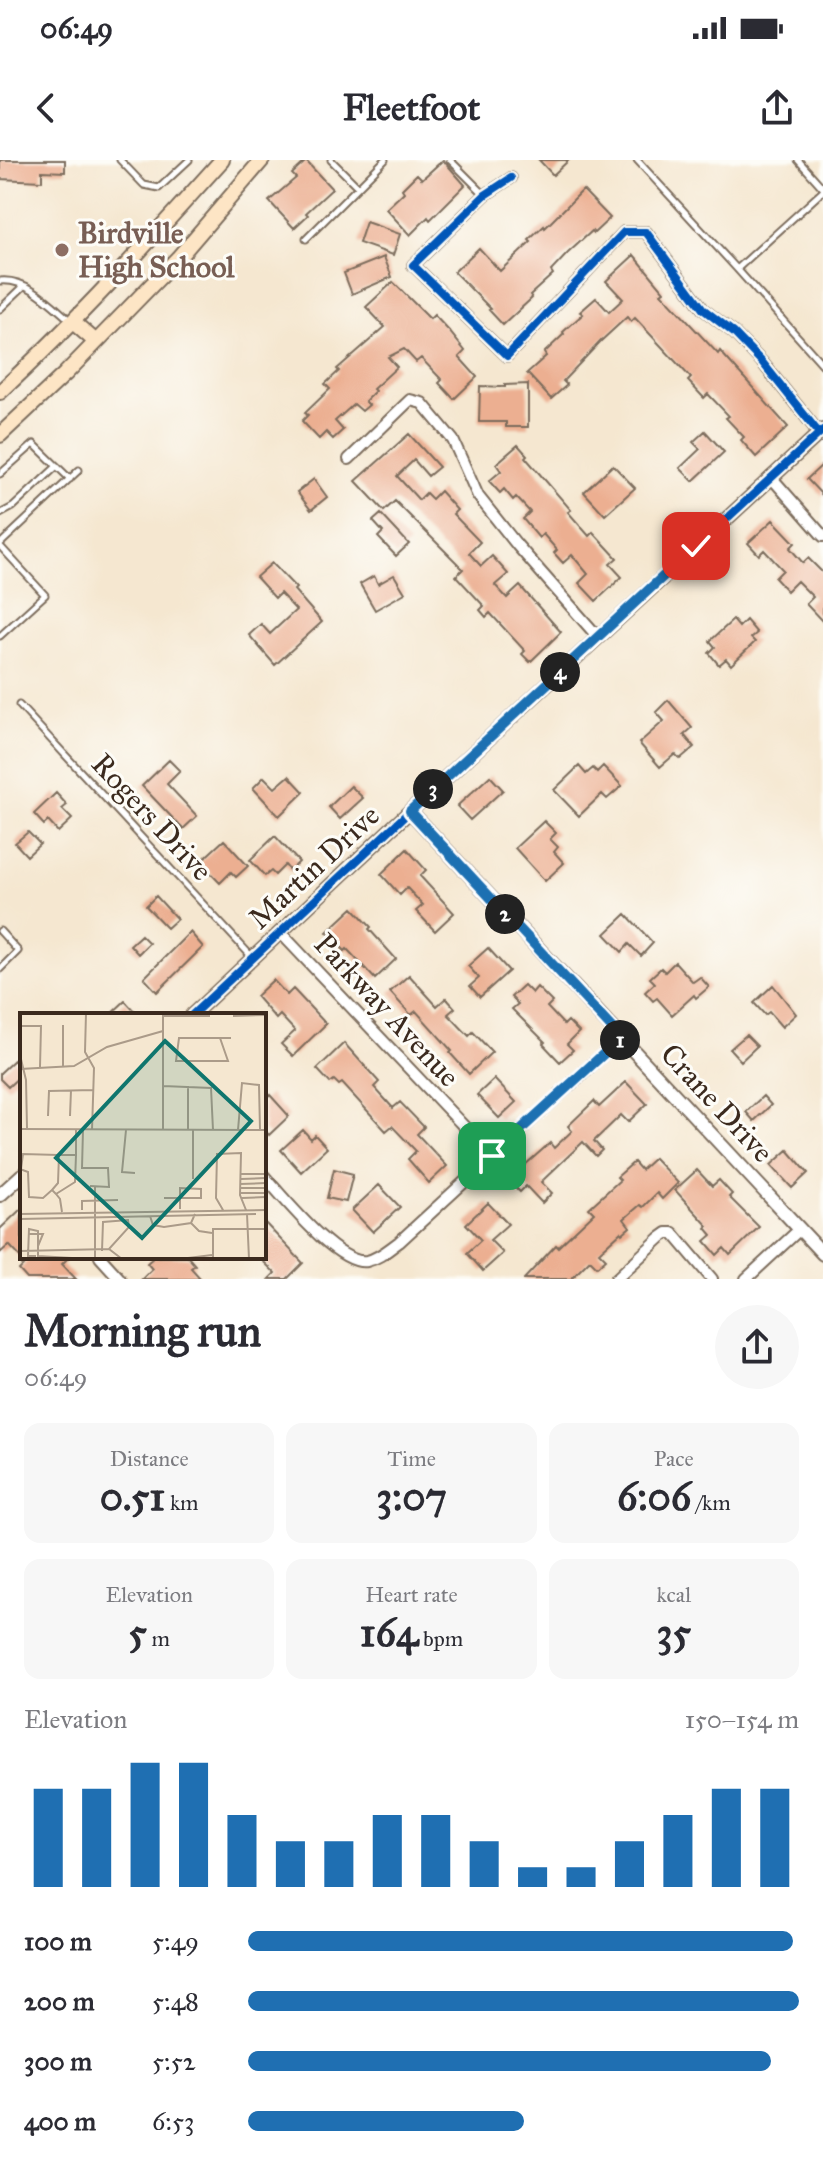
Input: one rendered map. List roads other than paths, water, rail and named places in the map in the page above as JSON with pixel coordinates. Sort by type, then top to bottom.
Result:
[{"type":"main road","points":[[0,392],[73,322],[222,160]]},
{"type":"main road","points":[[0,435],[178,258],[262,160]]},
{"type":"main road","points":[[73,322],[96,342]]},
{"type":"street","points":[[511,178],[485,195],[413,265],[507,356],[624,232],[646,232],[703,309],[734,333],[821,431]]},
{"type":"street","points":[[349,459],[410,400],[422,403],[453,440],[478,496],[598,637]]},
{"type":"street","name":"Martin Drive","points":[[194,1013],[821,431]]},
{"type":"street","points":[[771,477],[823,536]]},
{"type":"street","name":"Crane Drive","points":[[410,811],[823,1254]]},
{"type":"street","name":"Parkway Avenue","points":[[280,932],[492,1156]]},
{"type":"street","points":[[266,1178],[339,1253],[364,1262],[378,1257],[399,1242],[621,1038]]},
{"type":"street","points":[[0,1195],[20,1177]]},
{"type":"street","points":[[746,1279],[800,1229]]},
{"type":"street","points":[[616,1279],[667,1233],[673,1233],[712,1279]]},
{"type":"street","points":[[102,1259],[120,1279]]},
{"type":"lane","points":[[120,160],[144,185],[159,188],[189,160]]},
{"type":"lane","points":[[331,160],[358,187]]},
{"type":"lane","points":[[306,239],[385,160]]},
{"type":"lane","points":[[450,160],[485,195]]},
{"type":"lane","points":[[637,160],[823,365]]},
{"type":"lane","points":[[737,269],[823,190],[798,160]]},
{"type":"lane","points":[[0,281],[11,280],[35,291],[73,322]]},
{"type":"lane","points":[[0,309],[24,286]]},
{"type":"lane","points":[[0,474],[34,444],[70,479]]},
{"type":"lane","points":[[0,514],[13,507],[57,466]]},
{"type":"lane","points":[[0,636],[45,595],[0,545],[79,470]]},
{"type":"lane","name":"Rogers Drive","points":[[19,705],[253,958]]},
{"type":"lane","points":[[0,931],[18,951],[0,969]]},
{"type":"place","name":"Birdville High School","points":[[62,250]]}]
